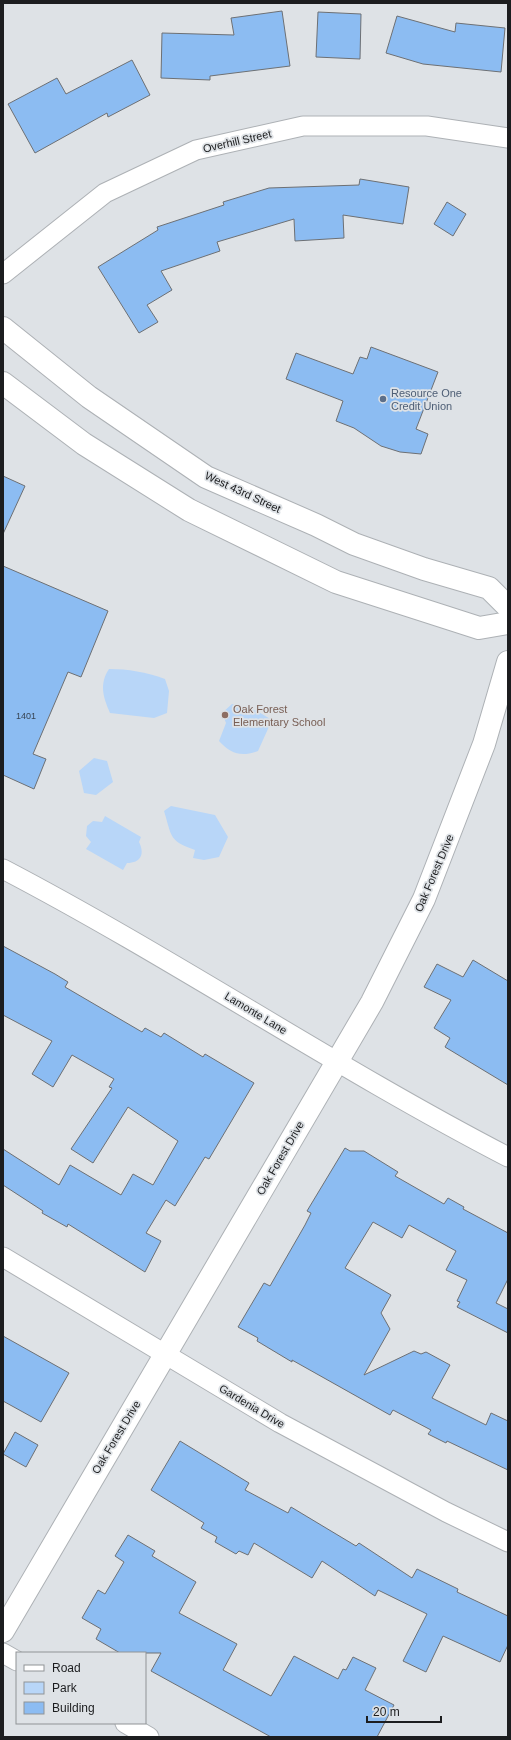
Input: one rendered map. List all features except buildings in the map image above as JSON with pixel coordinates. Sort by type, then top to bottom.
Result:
[{"type":"main road","name":"West 43rd Street","points":[[3,328],[89,397],[206,477],[316,525],[354,544],[424,569],[489,588],[508,607]]},
{"type":"main road","points":[[3,383],[84,444],[188,510],[336,582],[479,628],[508,622]]},
{"type":"main road","name":"Oak Forest Drive","points":[[3,1631],[372,1002],[424,899],[484,744],[508,662]]},
{"type":"street","name":"Overhill Street","points":[[3,274],[105,193],[196,150],[303,126],[427,126],[508,138]]},
{"type":"street","name":"Lamonte Lane","points":[[3,870],[78,908],[305,1043],[508,1157]]},
{"type":"street","name":"Gardenia Drive","points":[[3,1257],[280,1423],[446,1512],[508,1542]]},
{"type":"street","points":[[3,1653],[16,1661]]},
{"type":"street","points":[[127,1724],[150,1737]]},
{"type":"green space","points":[[109,669],[137,671],[165,679],[169,691],[167,713],[154,718],[110,713],[103,691],[104,680]]},
{"type":"green space","points":[[232,704],[257,711],[272,720],[258,751],[246,754],[237,753],[228,749],[219,741],[226,723],[222,713]]},
{"type":"green space","points":[[94,758],[107,761],[113,782],[96,795],[84,793],[79,771]]},
{"type":"green space","points":[[171,806],[215,815],[228,837],[219,857],[204,860],[193,858],[195,850],[176,841],[170,832],[164,811]]},
{"type":"green space","points":[[105,816],[141,837],[139,842],[142,854],[139,860],[132,863],[127,863],[123,870],[86,849],[91,842],[86,836],[87,826],[93,821],[102,822]]},
{"type":"place","name":"Resource One Credit Union","points":[[383,399]]},
{"type":"place","name":"Oak Forest Elementary School","points":[[225,715]]}]
